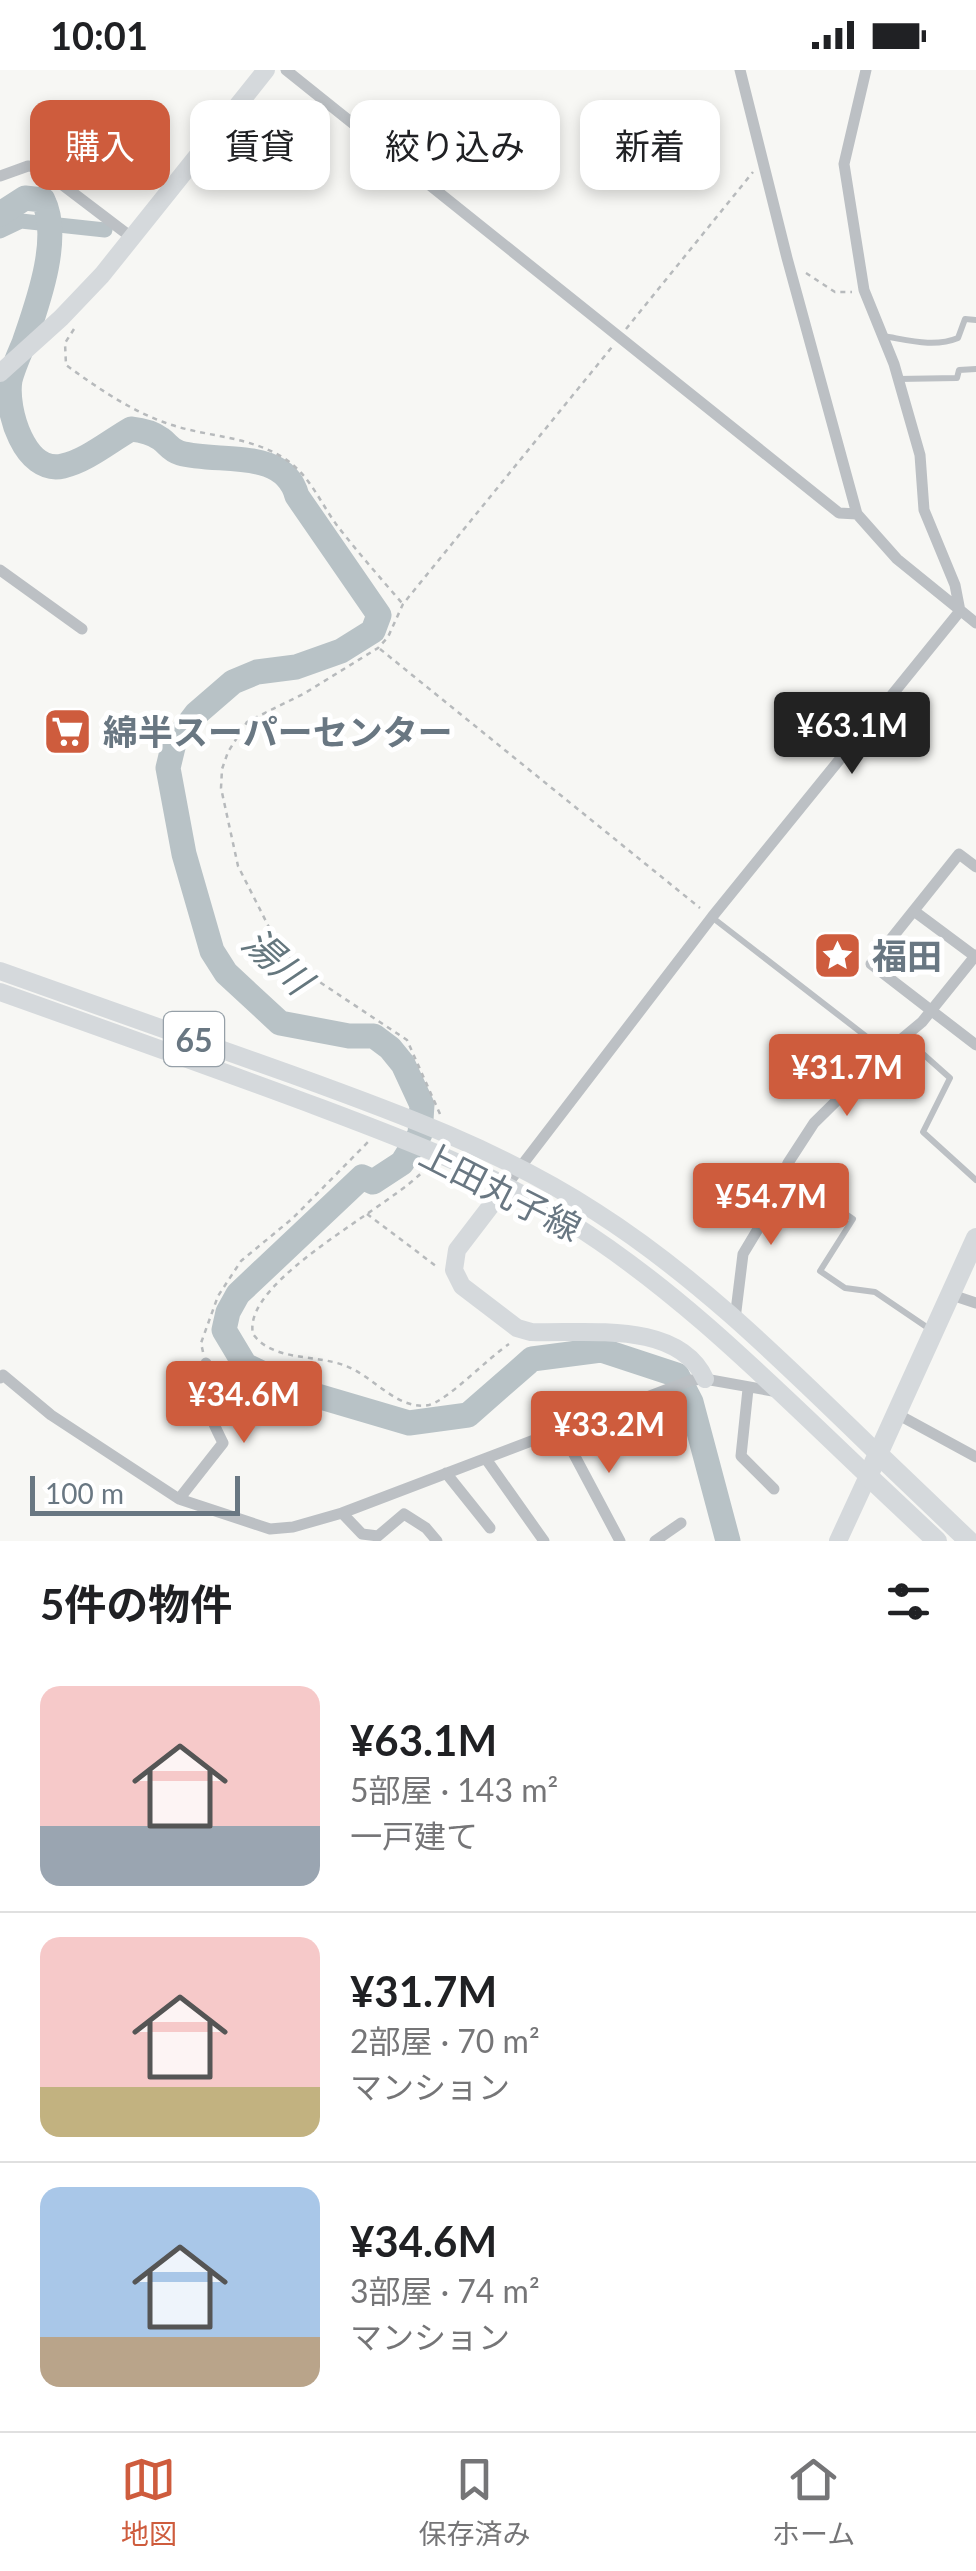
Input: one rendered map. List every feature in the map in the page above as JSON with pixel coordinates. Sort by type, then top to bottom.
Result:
[{"type":"highway","points":[[937,1541],[868,1476],[976,1238]]},
{"type":"highway","points":[[878,1454],[969,1541]]},
{"type":"main road","points":[[0,373],[65,314],[266,70]]},
{"type":"main road","name":"上田丸子線","points":[[0,971],[387,1109],[520,1168],[622,1230],[735,1319],[878,1454]]},
{"type":"main road","name":"上田丸子線","points":[[0,992],[377,1129],[506,1186],[568,1221],[637,1269],[705,1324],[868,1476]]},
{"type":"main road","points":[[506,1186],[457,1250],[454,1270],[462,1286],[518,1328],[531,1332],[662,1340],[684,1350],[697,1362],[699,1380]]},
{"type":"main road","points":[[838,1541],[868,1476]]},
{"type":"street","points":[[286,70],[839,513],[858,514]]},
{"type":"street","points":[[740,70],[858,514],[898,560],[976,623]]},
{"type":"street","points":[[506,1186],[712,917],[960,610],[955,584],[924,510],[920,454],[898,379],[864,290],[844,164],[865,71]]},
{"type":"street","points":[[0,176],[28,166],[39,167],[131,237]]},
{"type":"street","points":[[0,570],[82,629]]},
{"type":"street","points":[[976,866],[959,854],[871,964],[976,1045]]},
{"type":"street","points":[[735,1319],[743,1254],[814,1124],[930,1011],[976,956],[914,911]]},
{"type":"street","points":[[949,1294],[976,1303]]},
{"type":"street","points":[[179,1499],[223,1443],[204,1403],[201,1384],[206,1363]]},
{"type":"street","points":[[1,1375],[52,1415],[179,1499],[271,1535],[699,1380],[780,1393]]},
{"type":"street","points":[[748,1389],[741,1456],[774,1489]]},
{"type":"street","points":[[897,1414],[976,1457]]},
{"type":"street","points":[[561,1430],[620,1541]]},
{"type":"street","points":[[486,1459],[544,1541]]},
{"type":"street","points":[[446,1473],[490,1528]]},
{"type":"street","points":[[342,1512],[362,1534],[378,1536],[404,1514],[426,1528],[437,1541]]},
{"type":"street","points":[[654,1541],[681,1523]]},
{"type":"lane","points":[[882,336],[931,344],[950,341],[958,338],[965,318],[976,320]]},
{"type":"lane","points":[[898,379],[957,378],[959,370],[976,368]]},
{"type":"lane","points":[[712,917],[886,1052]]},
{"type":"lane","points":[[904,1037],[950,1078],[923,1132],[976,1180]]},
{"type":"lane","points":[[785,1172],[852,1219],[820,1271],[845,1288],[875,1292],[932,1331]]},
{"type":"path","points":[[436,1128],[442,1118],[407,1040],[306,973],[280,949],[238,866],[221,788],[222,769],[247,722],[297,698],[378,648],[388,637],[403,604],[764,158]]},
{"type":"path","points":[[787,258],[835,292],[864,290]]},
{"type":"path","points":[[65,314],[77,322],[65,343],[66,366],[148,416],[174,426],[244,440],[290,462],[309,479],[340,530],[403,604]]},
{"type":"path","points":[[378,648],[712,917]]},
{"type":"path","points":[[206,1363],[201,1343],[228,1276],[292,1218],[377,1129]]},
{"type":"path","points":[[431,1151],[425,1171],[365,1213],[260,1302],[251,1326],[258,1341],[276,1352],[348,1366],[396,1398],[417,1406],[442,1400],[494,1355],[531,1332]]},
{"type":"path","points":[[365,1213],[423,1259],[454,1270]]},
{"type":"waterway","name":"湯川","points":[[0,214],[25,198],[43,200],[48,215],[46,272],[10,380],[15,423],[28,451],[38,461],[63,466],[131,429],[154,435],[180,453],[248,460],[279,470],[379,615],[373,631],[341,651],[233,682],[196,714],[174,743],[168,768],[184,854],[212,951],[226,973],[280,1023],[349,1036],[374,1036],[403,1064],[422,1105],[420,1134],[402,1163],[373,1182],[362,1177],[238,1294],[224,1330],[245,1365],[297,1390],[409,1423],[468,1415],[532,1359],[601,1350],[677,1375],[691,1402],[728,1541]]},
{"type":"waterway","name":"湯川","points":[[0,231],[21,221],[105,230]]},
{"type":"place","name":"綿半スーパーセンター","points":[[68,731]]},
{"type":"place","name":"福田","points":[[837,955]]}]
